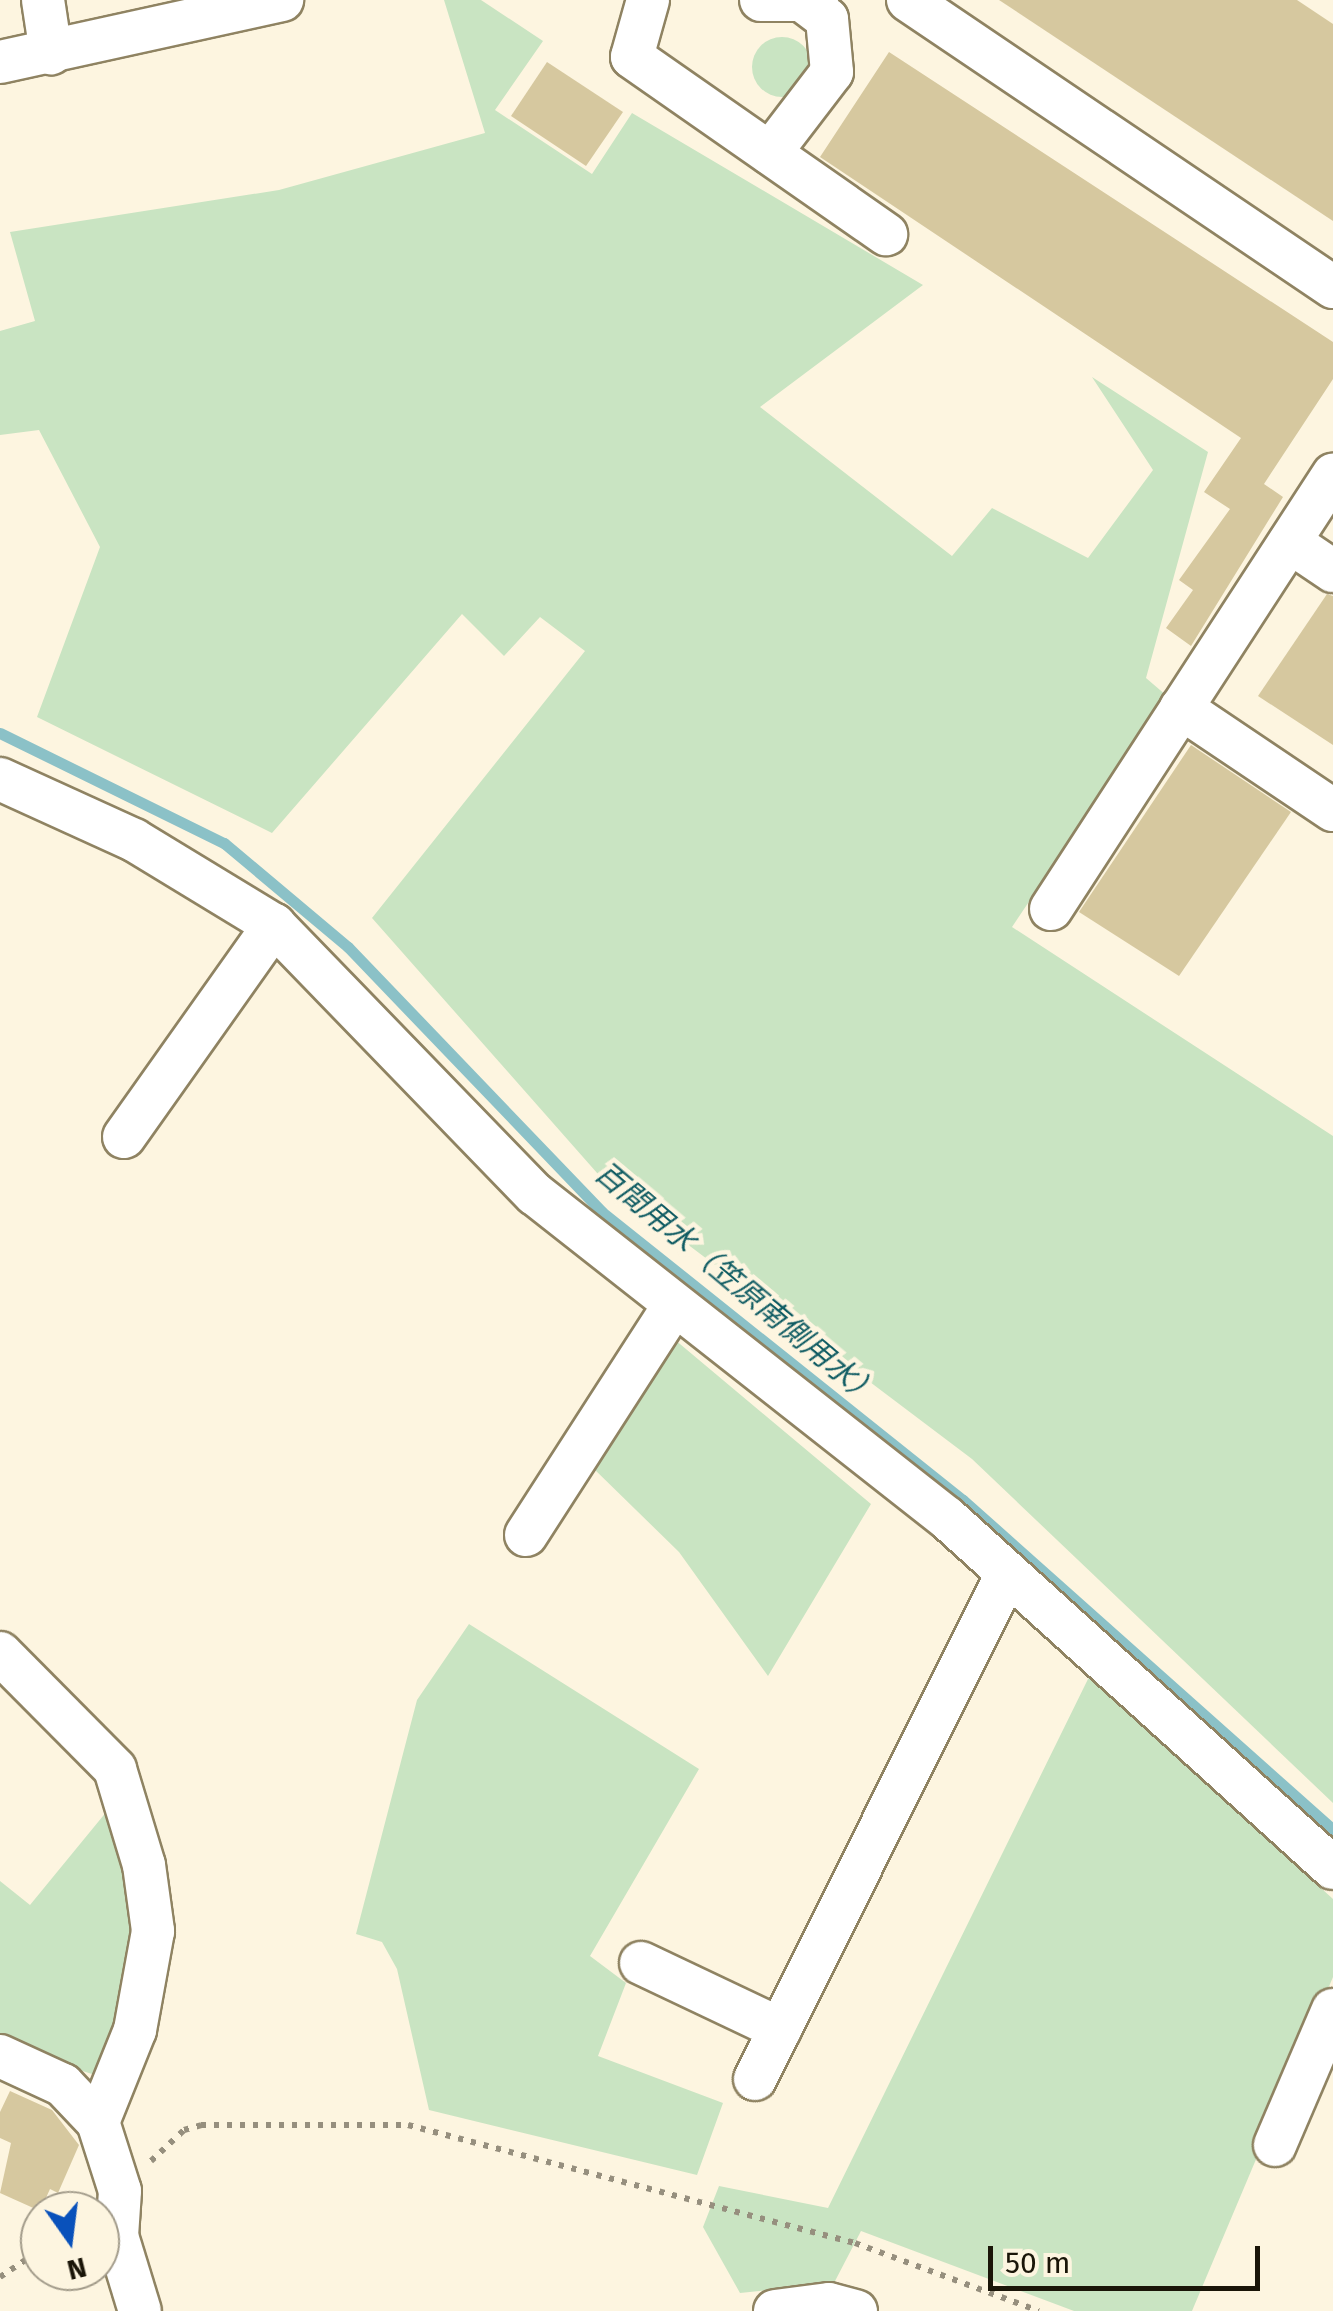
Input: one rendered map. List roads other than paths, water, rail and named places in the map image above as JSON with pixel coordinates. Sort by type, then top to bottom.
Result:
[{"type":"street","points":[[42,0],[51,53]]},
{"type":"street","points":[[0,62],[282,0]]},
{"type":"street","points":[[648,0],[632,57],[886,234]]},
{"type":"street","points":[[761,0],[812,2],[828,19],[832,72],[770,154]]},
{"type":"street","points":[[908,0],[1333,287]]},
{"type":"street","points":[[1051,909],[1333,475]]},
{"type":"street","points":[[1290,542],[1333,570]]},
{"type":"street","points":[[1182,708],[1333,810]]},
{"type":"street","points":[[0,779],[134,840],[274,926],[535,1194],[1007,1574],[1333,1868]]},
{"type":"street","points":[[124,1137],[274,926]]},
{"type":"street","points":[[526,1535],[673,1307]]},
{"type":"street","points":[[755,2079],[1007,1574]]},
{"type":"street","points":[[0,1653],[115,1770],[144,1865],[153,1930],[142,1996],[98,2122]]},
{"type":"street","points":[[642,1963],[780,2029]]},
{"type":"street","points":[[1275,2145],[1333,2010]]},
{"type":"street","points":[[0,2056],[63,2085],[98,2122],[120,2191],[117,2236],[140,2311]]},
{"type":"street","points":[[774,2311],[828,2304],[856,2311]]},
{"type":"waterway","name":"百間用水（笠原南側用水）","points":[[0,733],[224,843],[348,947],[602,1212],[963,1500],[1333,1830]]}]
